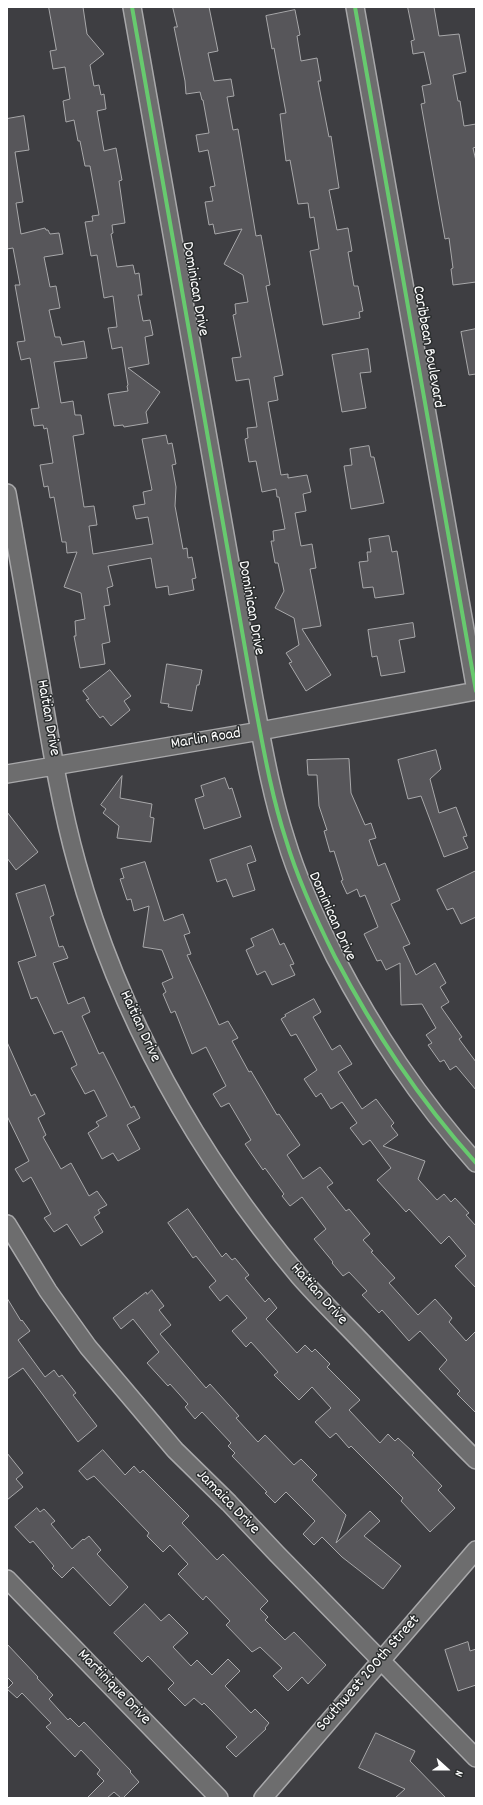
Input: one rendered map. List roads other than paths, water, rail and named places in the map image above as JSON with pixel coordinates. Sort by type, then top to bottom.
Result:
[{"type":"street","name":"Dominican Drive","points":[[132,7],[260,731],[273,792],[286,842],[316,915],[347,981],[385,1045],[407,1077],[456,1141],[476,1163]]},
{"type":"street","name":"Caribbean Boulevard","points":[[355,7],[476,691]]},
{"type":"street","name":"Haitian Drive","points":[[7,493],[55,765],[77,863],[104,944],[142,1036],[185,1117],[242,1204],[300,1277],[449,1434],[476,1460]]},
{"type":"street","name":"Marlin Road","points":[[7,774],[260,731],[476,691]]},
{"type":"street","name":"Jamaica Drive","points":[[7,1224],[22,1251],[88,1347],[175,1450],[229,1503],[476,1758]]},
{"type":"street","name":"Southwest 200th Street","points":[[263,1798],[476,1550]]},
{"type":"street","name":"Martinique Drive","points":[[7,1578],[219,1798]]}]
